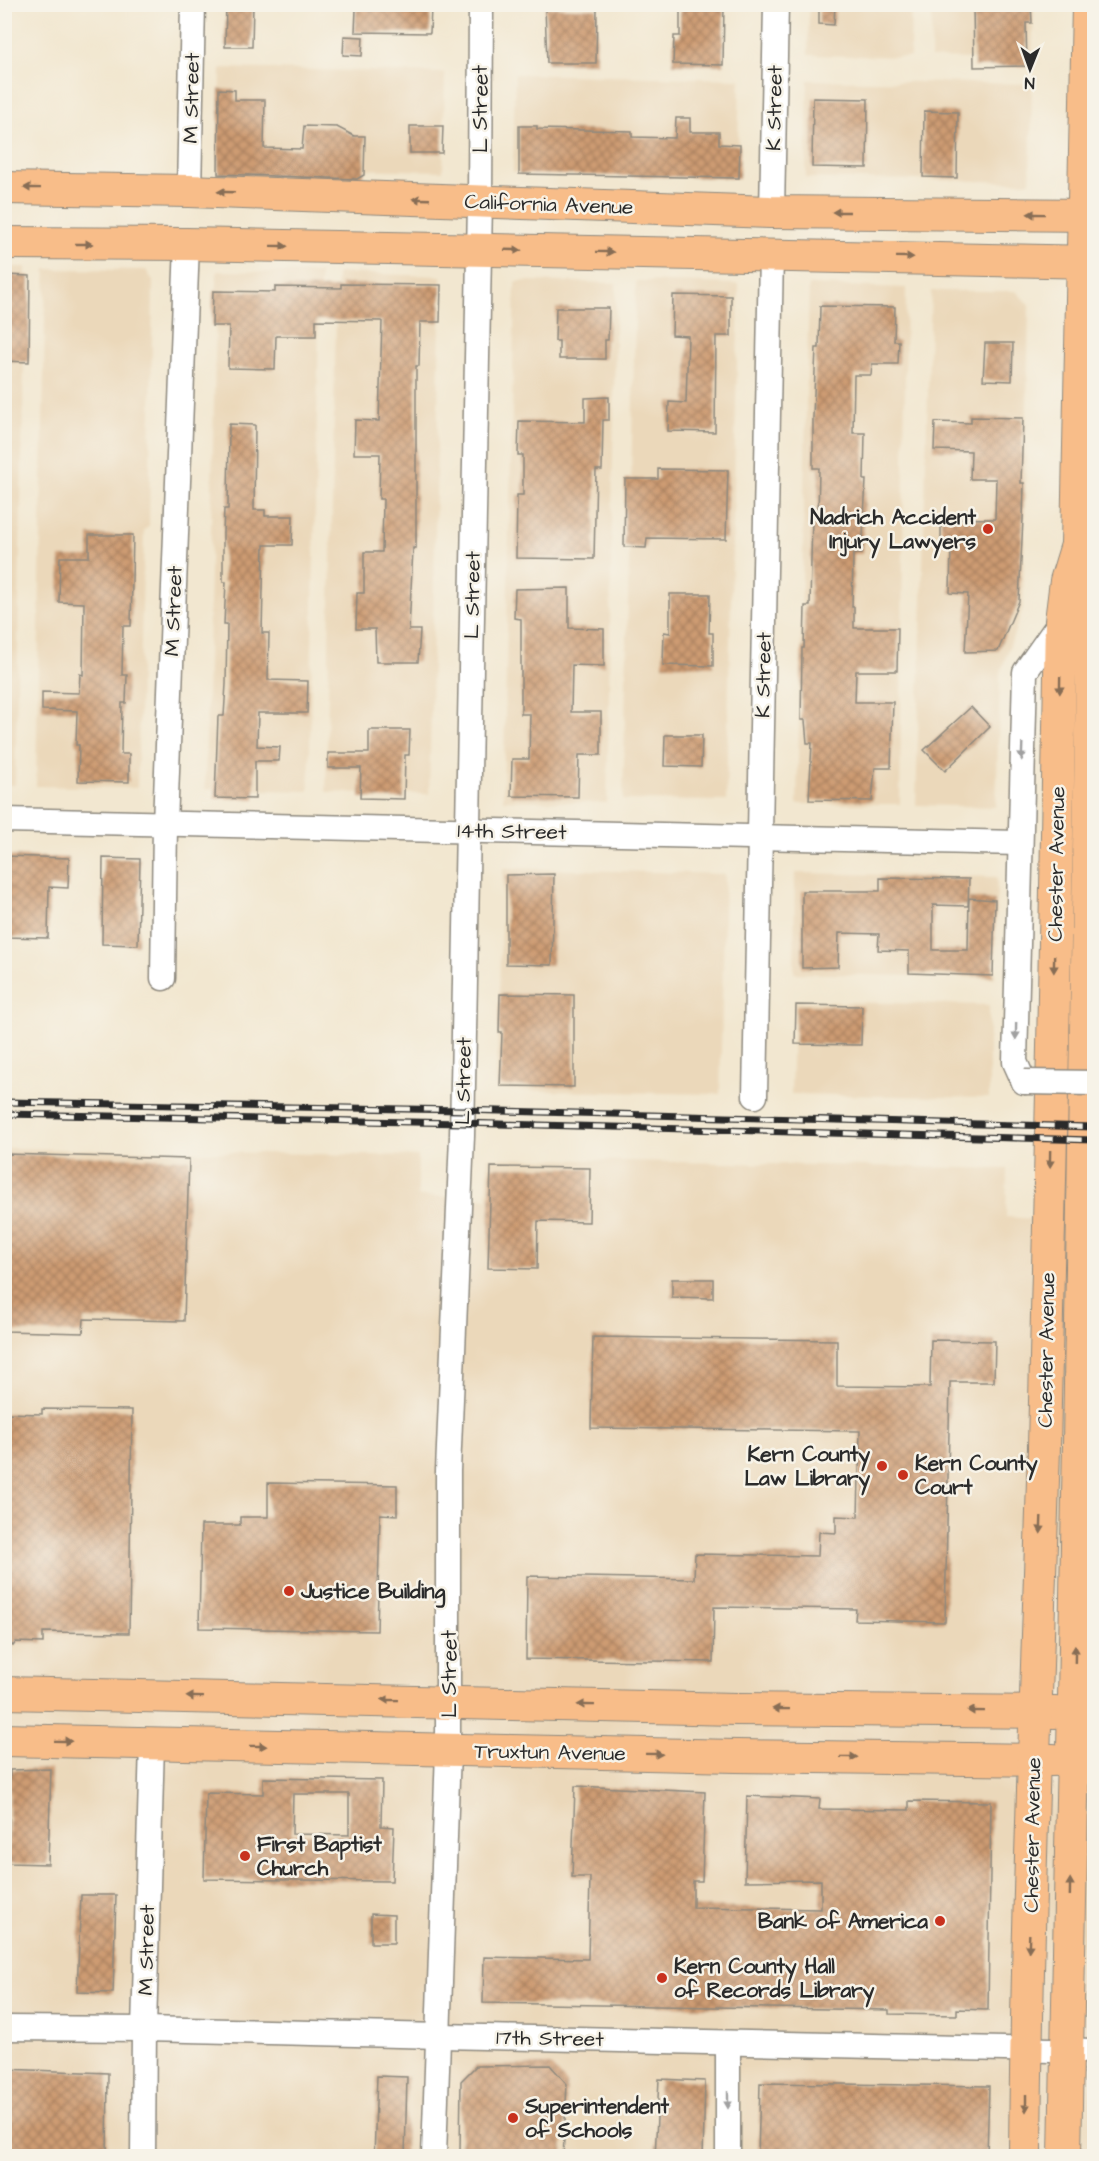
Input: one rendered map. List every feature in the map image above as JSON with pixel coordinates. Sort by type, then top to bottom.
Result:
[{"type":"main road","name":"Chester Avenue","points":[[1065,2157],[1081,2050],[1092,671],[1086,545],[1089,261],[1088,4]]},
{"type":"main road","name":"California Avenue","points":[[4,188],[189,191],[772,212],[1089,215]]},
{"type":"main road","points":[[4,243],[187,244],[1089,261]]},
{"type":"main road","name":"Chester Avenue","points":[[1025,2157],[1034,1712],[1044,1445],[1061,621],[1066,581],[1086,545]]},
{"type":"main road","points":[[4,1693],[736,1709],[1084,1713]]},
{"type":"main road","name":"Truxtun Avenue","points":[[4,1740],[1084,1761]]},
{"type":"street","name":"M Street","points":[[189,191],[193,4]]},
{"type":"street","name":"L Street","points":[[434,2157],[449,1701],[448,1471],[462,1136],[480,201],[481,4]]},
{"type":"street","name":"K Street","points":[[772,212],[776,4]]},
{"type":"street","name":"M Street","points":[[163,978],[165,824],[187,244]]},
{"type":"street","name":"K Street","points":[[755,1096],[771,254]]},
{"type":"street","points":[[1061,621],[1025,672],[1015,1062],[1024,1082],[1095,1083]]},
{"type":"street","name":"14th Street","points":[[4,820],[1020,843]]},
{"type":"street","name":"M Street","points":[[143,2157],[152,1743]]},
{"type":"street","name":"17th Street","points":[[4,2028],[144,2029],[1081,2050]]},
{"type":"street","points":[[728,2043],[728,2157]]},
{"type":"shaded area","points":[[809,5],[911,5],[910,57],[808,55]]},
{"type":"shaded area","points":[[932,5],[1034,5],[1032,60],[931,58]]},
{"type":"shaded area","points":[[221,68],[445,73],[443,171],[219,166]]},
{"type":"shaded area","points":[[515,74],[740,79],[737,178],[513,172]]},
{"type":"shaded area","points":[[808,80],[1032,84],[1030,182],[806,178]]},
{"type":"shaded area","points":[[4,267],[26,267],[15,785],[5,785]]},
{"type":"shaded area","points":[[46,269],[146,270],[153,281],[149,526],[144,531],[137,788],[36,786]]},
{"type":"shaded area","points":[[217,271],[320,273],[309,791],[205,789]]},
{"type":"shaded area","points":[[337,273],[441,276],[429,794],[326,792]]},
{"type":"shaded area","points":[[521,281],[616,283],[607,803],[503,800],[515,283]]},
{"type":"shaded area","points":[[636,281],[739,284],[726,801],[623,800]]},
{"type":"shaded area","points":[[809,285],[906,288],[900,804],[797,804]]},
{"type":"shaded area","points":[[931,291],[1016,291],[1029,305],[1023,608],[1000,674],[996,807],[916,805]]},
{"type":"shaded area","points":[[503,868],[725,874],[720,1094],[496,1090]]},
{"type":"shaded area","points":[[795,873],[997,877],[995,978],[794,973]]},
{"type":"shaded area","points":[[794,1001],[989,1005],[989,1098],[791,1094]]},
{"type":"shaded area","points":[[5,1148],[418,1156],[418,1196],[487,1198],[488,1158],[1007,1169],[1006,1217],[1094,1223],[1094,2156],[5,2156]]},
{"type":"building","points":[[226,4],[253,4],[252,47],[225,47]]},
{"type":"building","points":[[680,4],[724,4],[723,65],[673,64],[674,36],[680,36]]},
{"type":"building","points":[[819,4],[835,4],[834,25],[819,24]]},
{"type":"building","points":[[973,4],[1031,4],[1032,23],[1026,23],[1027,66],[974,67]]},
{"type":"building","points":[[390,6],[431,6],[430,33],[355,32],[356,9],[390,9]]},
{"type":"building","points":[[545,7],[597,8],[596,63],[547,63]]},
{"type":"building","points":[[344,36],[363,37],[362,56],[343,55]]},
{"type":"building","points":[[219,89],[235,90],[235,100],[265,100],[264,148],[302,149],[304,126],[337,127],[354,136],[365,136],[364,175],[357,179],[218,174]]},
{"type":"building","points":[[813,98],[868,99],[867,168],[812,167]]},
{"type":"building","points":[[924,111],[958,112],[957,178],[923,177]]},
{"type":"building","points":[[676,118],[690,118],[690,132],[719,132],[719,144],[740,145],[739,178],[519,174],[519,126],[537,126],[537,129],[632,131],[632,137],[675,138]]},
{"type":"building","points":[[410,126],[443,126],[442,153],[410,153]]},
{"type":"building","points":[[4,275],[30,276],[29,362],[4,361]]},
{"type":"building","points":[[341,284],[441,285],[440,322],[420,322],[419,366],[416,366],[416,548],[413,548],[409,630],[420,630],[418,662],[376,662],[375,629],[356,629],[357,593],[364,593],[364,552],[382,552],[383,499],[379,499],[380,454],[354,454],[355,420],[379,421],[382,321],[316,320],[316,336],[276,336],[275,369],[228,368],[229,326],[212,326],[213,291],[275,292],[275,287],[341,288]]},
{"type":"building","points":[[673,295],[731,296],[731,336],[716,336],[715,432],[668,431],[669,402],[686,403],[688,336],[672,335]]},
{"type":"building","points":[[820,306],[895,307],[894,341],[899,341],[898,364],[872,364],[871,375],[854,375],[853,433],[865,433],[864,480],[866,480],[862,554],[853,554],[854,628],[898,628],[897,671],[856,671],[855,702],[893,702],[891,768],[875,768],[872,801],[809,800],[812,743],[807,743],[805,720],[801,720],[802,648],[804,648],[805,606],[810,606],[812,517],[818,518],[819,468],[813,468],[813,417]]},
{"type":"building","points":[[556,308],[609,308],[605,359],[559,359],[559,341],[555,341]]},
{"type":"building","points":[[985,343],[1013,343],[1012,381],[983,380]]},
{"type":"building","points":[[609,397],[609,420],[603,420],[602,470],[596,470],[594,559],[516,558],[517,495],[523,495],[523,455],[518,455],[519,421],[585,422],[585,398]]},
{"type":"building","points":[[971,417],[1023,418],[1021,483],[1024,483],[1019,601],[998,651],[965,652],[968,594],[950,593],[951,544],[941,544],[941,518],[995,519],[996,479],[970,479],[971,451],[934,450],[935,422],[971,423]]},
{"type":"building","points":[[229,424],[255,425],[254,510],[265,510],[265,516],[293,516],[292,545],[264,545],[262,633],[269,633],[268,680],[308,681],[307,713],[258,713],[257,746],[280,747],[279,761],[255,761],[255,799],[215,798],[218,716],[224,716],[226,684],[227,624],[224,624],[226,582],[223,582],[223,533],[224,509],[228,509]]},
{"type":"building","points":[[658,469],[728,470],[726,539],[647,538],[646,548],[624,547],[625,479],[658,479]]},
{"type":"building","points":[[89,535],[133,535],[131,626],[123,626],[122,675],[127,675],[126,703],[122,703],[121,754],[129,754],[129,782],[78,781],[77,711],[42,710],[42,692],[79,693],[80,674],[83,675],[84,603],[59,602],[60,557],[89,557]]},
{"type":"building","points":[[569,588],[569,628],[604,629],[604,666],[572,665],[571,712],[601,712],[601,755],[579,755],[578,797],[511,796],[512,759],[529,759],[530,714],[521,714],[521,619],[514,618],[515,589]]},
{"type":"building","points":[[670,594],[710,594],[709,633],[713,633],[713,666],[663,665],[664,632],[670,633]]},
{"type":"building","points":[[971,707],[990,727],[945,771],[924,750]]},
{"type":"building","points":[[369,730],[410,730],[409,755],[405,755],[404,799],[360,798],[361,768],[328,768],[328,753],[369,753]]},
{"type":"building","points":[[665,735],[702,735],[701,767],[664,766]]},
{"type":"building","points":[[4,856],[69,858],[68,888],[49,887],[48,938],[4,937]]},
{"type":"building","points":[[103,858],[140,859],[138,945],[102,944]]},
{"type":"building","points":[[554,874],[552,965],[506,964],[506,875]]},
{"type":"building","points":[[880,878],[969,879],[968,906],[933,905],[933,950],[968,950],[969,898],[995,900],[993,976],[909,973],[909,951],[878,950],[879,934],[839,933],[838,967],[802,968],[802,891],[880,891]]},
{"type":"building","points":[[500,994],[574,995],[574,1087],[500,1086],[502,1032],[499,1032]]},
{"type":"building","points":[[796,1005],[862,1006],[861,1045],[795,1044]]},
{"type":"building","points":[[4,1154],[189,1159],[184,1321],[84,1319],[83,1333],[4,1331]]},
{"type":"building","points":[[491,1167],[590,1168],[589,1222],[538,1221],[537,1269],[488,1268]]},
{"type":"building","points":[[672,1279],[713,1279],[713,1298],[672,1297]]},
{"type":"building","name":"Kern County Court","points":[[593,1337],[837,1340],[837,1386],[930,1387],[931,1340],[995,1341],[994,1382],[950,1382],[945,1622],[855,1620],[856,1609],[714,1607],[713,1662],[526,1659],[527,1576],[694,1579],[695,1554],[818,1556],[819,1532],[836,1533],[836,1516],[858,1517],[860,1431],[591,1428]]},
{"type":"building","points":[[42,1409],[132,1410],[129,1633],[43,1632],[43,1643],[16,1642],[13,1646],[9,1642],[4,1642],[4,1413],[42,1414]]},
{"type":"building","name":"Justice Building","points":[[268,1483],[397,1485],[397,1515],[380,1514],[377,1631],[199,1628],[201,1525],[240,1525],[240,1517],[268,1517]]},
{"type":"building","points":[[51,1769],[48,1864],[8,1863],[10,1770]]},
{"type":"building","points":[[263,1778],[382,1780],[381,1826],[394,1827],[392,1881],[204,1879],[206,1793],[263,1794]],"holes":[[[293,1794],[349,1794],[349,1835],[292,1834]]]},
{"type":"building","points":[[575,1786],[705,1792],[702,1881],[693,1881],[693,1907],[821,1909],[821,1880],[745,1881],[747,1796],[820,1799],[819,1809],[909,1810],[909,1801],[991,1802],[988,2010],[957,2009],[957,2015],[889,2014],[889,2010],[483,2003],[484,1957],[588,1959],[590,1877],[572,1877]]},
{"type":"building","points":[[81,1895],[116,1895],[113,1993],[77,1992]]},
{"type":"building","points":[[371,1914],[394,1915],[394,1943],[371,1943]]},
{"type":"building","name":"Superintendent of Schools","points":[[550,2065],[567,2084],[563,2157],[464,2157],[460,2151],[461,2081],[476,2066]]},
{"type":"building","points":[[4,2069],[108,2073],[107,2157],[4,2157]]},
{"type":"building","points":[[377,2076],[407,2077],[405,2157],[374,2157]]},
{"type":"building","points":[[659,2079],[705,2081],[703,2157],[655,2157]]},
{"type":"building","points":[[760,2083],[989,2086],[987,2157],[758,2157]]},
{"type":"railway","points":[[4,1102],[463,1110],[1094,1127]]},
{"type":"railway","points":[[4,1114],[462,1123],[1094,1140]]},
{"type":"place","name":"Nadrich Accident Injury Lawyers","points":[[988,529]]},
{"type":"place","name":"Kern County Law Library","points":[[882,1466]]},
{"type":"place","name":"Kern County Court","points":[[903,1475]]},
{"type":"place","name":"Justice Building","points":[[289,1591]]},
{"type":"place","name":"First Baptist Church","points":[[245,1856]]},
{"type":"place","name":"Bank of America","points":[[940,1921]]},
{"type":"place","name":"Kern County Hall of Records Library","points":[[662,1978]]},
{"type":"place","name":"Superintendent of Schools","points":[[513,2118]]}]
